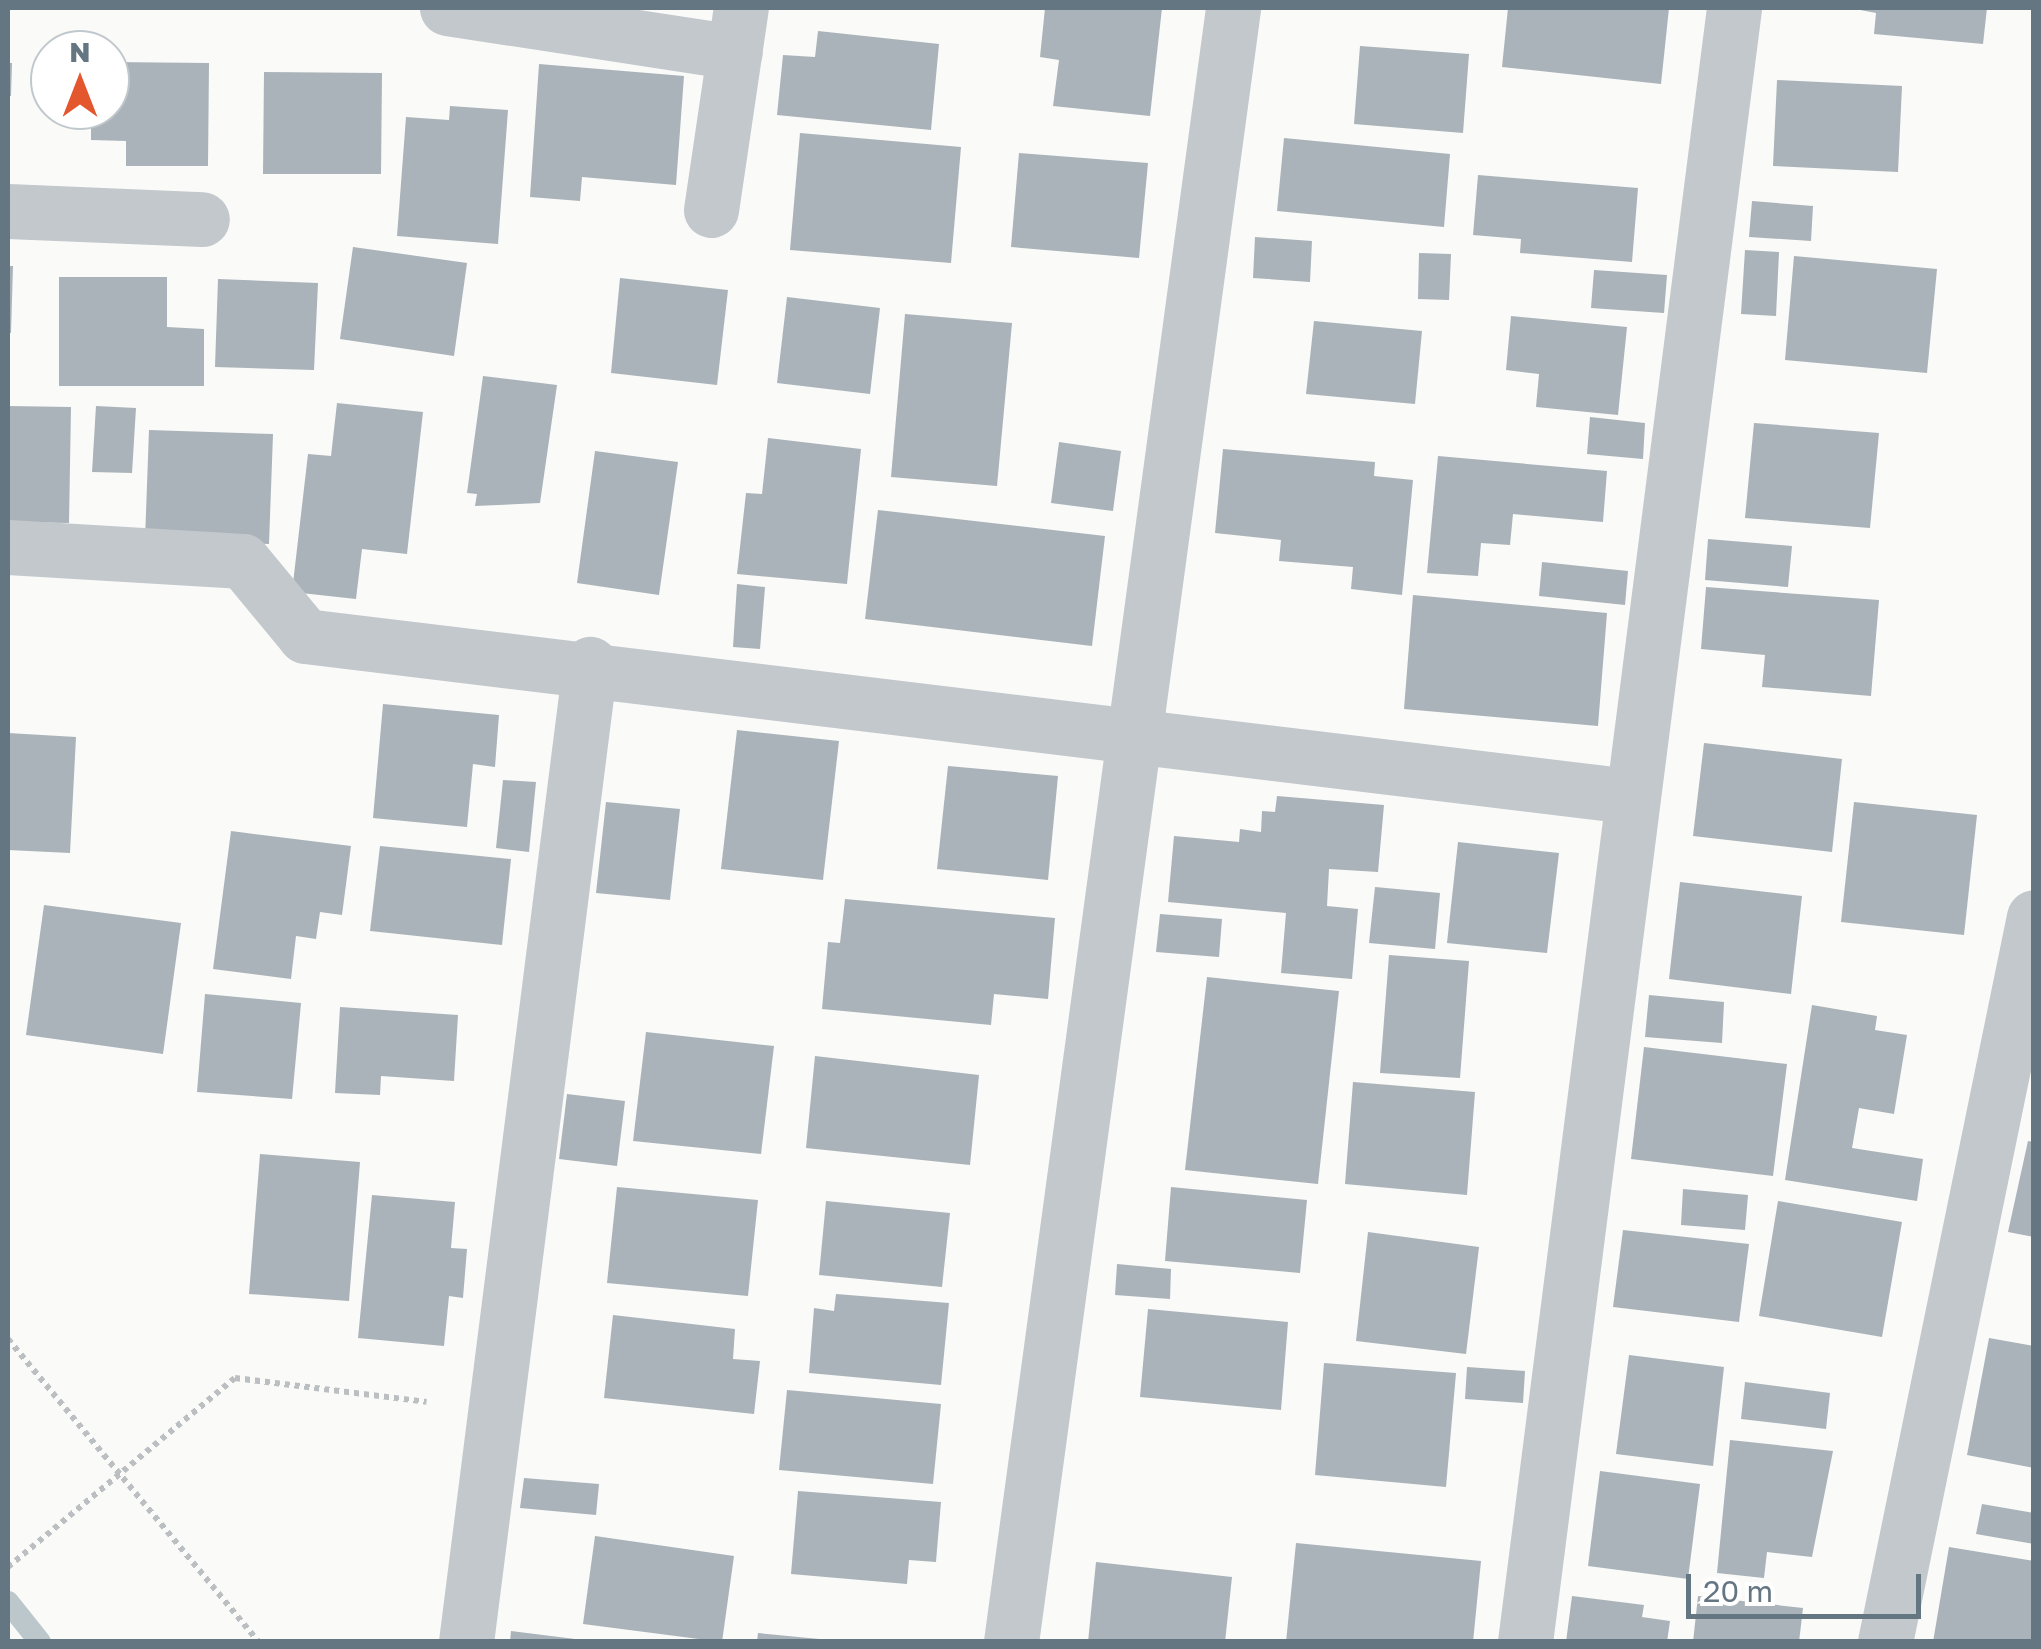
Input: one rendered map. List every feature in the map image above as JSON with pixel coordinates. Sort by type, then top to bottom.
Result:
[{"type":"street","points":[[448,8],[738,30],[711,210]]},
{"type":"street","points":[[1010,1642],[1233,8]]},
{"type":"street","points":[[1525,1642],[1630,796],[1734,8]]},
{"type":"street","points":[[8,211],[202,219]]},
{"type":"street","points":[[8,547],[243,561],[306,636],[590,664],[1630,796]]},
{"type":"street","points":[[466,1642],[490,1410],[590,664]]},
{"type":"street","points":[[1886,1642],[2034,917]]},
{"type":"path","points":[[8,1339],[258,1642]]},
{"type":"path","points":[[8,1567],[106,1490],[235,1378],[490,1410]]},
{"type":"building","points":[[1045,8],[1162,8],[1150,116],[1053,106],[1059,60],[1040,57]]},
{"type":"building","points":[[1508,8],[1669,8],[1661,84],[1502,67]]},
{"type":"building","points":[[1850,8],[1987,8],[1983,44],[1874,34],[1876,13]]},
{"type":"building","points":[[818,31],[939,44],[931,130],[777,115],[783,55],[815,57]]},
{"type":"building","points":[[1360,46],[1469,54],[1463,133],[1354,124]]},
{"type":"building","points":[[130,62],[209,63],[208,166],[126,166],[126,141],[91,140],[91,130],[130,130]]},
{"type":"building","points":[[8,63],[12,63],[11,96],[8,96]]},
{"type":"building","points":[[539,64],[684,76],[676,185],[582,177],[580,201],[530,197]]},
{"type":"building","points":[[264,72],[382,73],[381,174],[263,174]]},
{"type":"building","points":[[1777,80],[1902,86],[1898,172],[1773,166]]},
{"type":"building","points":[[450,106],[508,110],[498,244],[397,236],[406,117],[449,120]]},
{"type":"building","points":[[800,133],[961,147],[951,263],[790,250]]},
{"type":"building","points":[[1284,138],[1450,154],[1444,227],[1277,211]]},
{"type":"building","points":[[1019,153],[1148,163],[1139,258],[1011,247]]},
{"type":"building","points":[[1478,175],[1638,188],[1632,262],[1520,253],[1521,239],[1473,235]]},
{"type":"building","points":[[1752,201],[1813,206],[1811,241],[1749,237]]},
{"type":"building","points":[[1255,237],[1312,241],[1310,282],[1253,278]]},
{"type":"building","points":[[353,247],[467,263],[454,356],[340,339]]},
{"type":"building","points":[[1745,250],[1779,252],[1776,316],[1741,314]]},
{"type":"building","points":[[1419,253],[1451,254],[1449,300],[1418,299]]},
{"type":"building","points":[[1794,256],[1937,269],[1927,373],[1785,360]]},
{"type":"building","points":[[8,266],[13,266],[11,333],[8,333]]},
{"type":"building","points":[[1594,270],[1667,275],[1664,313],[1591,308]]},
{"type":"building","points":[[59,277],[167,277],[167,327],[204,329],[204,386],[59,386]]},
{"type":"building","points":[[620,278],[728,290],[717,385],[611,373]]},
{"type":"building","points":[[218,279],[318,283],[314,370],[215,367]]},
{"type":"building","points":[[787,297],[880,308],[870,394],[777,383]]},
{"type":"building","points":[[905,314],[1012,323],[997,486],[891,477]]},
{"type":"building","points":[[1511,316],[1627,327],[1618,415],[1536,407],[1539,374],[1506,370]]},
{"type":"building","points":[[1314,321],[1422,331],[1415,404],[1306,394]]},
{"type":"building","points":[[483,376],[557,385],[540,503],[475,506],[477,494],[467,493]]},
{"type":"building","points":[[337,403],[423,412],[407,554],[362,549],[356,599],[292,592],[308,454],[331,456]]},
{"type":"building","points":[[8,406],[71,407],[69,523],[8,522]]},
{"type":"building","points":[[96,406],[136,408],[132,473],[92,472]]},
{"type":"building","points":[[1590,417],[1645,423],[1643,459],[1587,454]]},
{"type":"building","points":[[1754,423],[1879,433],[1870,528],[1745,518]]},
{"type":"building","points":[[149,430],[273,434],[269,544],[145,540]]},
{"type":"building","points":[[768,438],[861,449],[847,584],[737,574],[746,493],[762,494]]},
{"type":"building","points":[[1059,442],[1121,451],[1113,511],[1051,503]]},
{"type":"building","points":[[1223,449],[1375,462],[1374,476],[1413,480],[1402,595],[1351,589],[1353,567],[1279,561],[1281,540],[1215,533]]},
{"type":"building","points":[[595,451],[678,462],[659,595],[577,583]]},
{"type":"building","points":[[1438,456],[1607,471],[1603,522],[1513,514],[1510,545],[1481,543],[1478,576],[1427,573]]},
{"type":"building","points":[[878,510],[1105,536],[1092,646],[865,619]]},
{"type":"building","points":[[1708,539],[1792,546],[1788,587],[1705,580]]},
{"type":"building","points":[[1542,562],[1628,571],[1625,605],[1539,596]]},
{"type":"building","points":[[737,584],[765,587],[760,649],[733,647]]},
{"type":"building","points":[[1706,587],[1879,600],[1871,696],[1762,687],[1765,655],[1701,649]]},
{"type":"building","points":[[1413,595],[1607,613],[1598,726],[1404,709]]},
{"type":"building","points":[[383,704],[499,715],[495,767],[473,764],[467,827],[373,818]]},
{"type":"building","points":[[737,730],[839,741],[823,880],[721,869]]},
{"type":"building","points":[[8,733],[76,737],[70,853],[8,850]]},
{"type":"building","points":[[1704,743],[1842,759],[1832,852],[1693,836]]},
{"type":"building","points":[[948,766],[1058,776],[1048,880],[937,869]]},
{"type":"building","points":[[503,780],[536,782],[529,852],[496,848]]},
{"type":"building","points":[[1277,796],[1384,805],[1378,872],[1329,869],[1327,906],[1358,909],[1352,979],[1281,973],[1286,913],[1168,902],[1174,836],[1239,842],[1240,829],[1261,832],[1262,811],[1275,812]]},
{"type":"building","points":[[606,802],[680,809],[670,900],[596,893]]},
{"type":"building","points":[[1854,802],[1977,815],[1964,935],[1841,922]]},
{"type":"building","points":[[231,831],[351,846],[342,915],[320,912],[316,939],[296,936],[291,979],[213,969]]},
{"type":"building","points":[[1458,842],[1559,853],[1547,953],[1447,943]]},
{"type":"building","points":[[380,846],[511,859],[502,945],[370,931]]},
{"type":"building","points":[[1680,882],[1802,896],[1791,994],[1669,979]]},
{"type":"building","points":[[1375,887],[1440,893],[1435,949],[1369,943]]},
{"type":"building","points":[[845,899],[1055,918],[1048,999],[994,994],[991,1025],[822,1009],[828,942],[840,943]]},
{"type":"building","points":[[44,905],[181,923],[163,1054],[26,1035]]},
{"type":"building","points":[[1160,914],[1222,919],[1219,957],[1156,952]]},
{"type":"building","points":[[1389,955],[1469,961],[1460,1078],[1380,1073]]},
{"type":"building","points":[[1207,977],[1339,991],[1318,1184],[1185,1170]]},
{"type":"building","points":[[205,994],[301,1003],[292,1099],[197,1092]]},
{"type":"building","points":[[1649,995],[1724,1002],[1722,1043],[1645,1037]]},
{"type":"building","points":[[1812,1005],[1877,1016],[1875,1030],[1907,1035],[1894,1114],[1859,1108],[1852,1148],[1923,1159],[1917,1201],[1785,1180]]},
{"type":"building","points":[[340,1007],[458,1015],[454,1081],[381,1076],[380,1095],[335,1093]]},
{"type":"building","points":[[646,1032],[774,1046],[761,1154],[633,1141]]},
{"type":"building","points":[[1644,1047],[1787,1064],[1773,1176],[1631,1159]]},
{"type":"building","points":[[815,1056],[979,1075],[970,1165],[806,1148]]},
{"type":"building","points":[[1353,1082],[1475,1092],[1467,1195],[1345,1184]]},
{"type":"building","points":[[567,1094],[625,1101],[617,1166],[559,1159]]},
{"type":"building","points":[[2028,1141],[2034,1142],[2034,1237],[2008,1232]]},
{"type":"building","points":[[260,1154],[360,1162],[349,1301],[249,1294]]},
{"type":"building","points":[[617,1187],[758,1200],[748,1296],[607,1283]]},
{"type":"building","points":[[1171,1187],[1307,1200],[1300,1273],[1165,1261]]},
{"type":"building","points":[[1683,1189],[1748,1195],[1745,1230],[1681,1225]]},
{"type":"building","points":[[372,1195],[455,1202],[451,1248],[467,1249],[463,1298],[449,1296],[444,1346],[358,1338]]},
{"type":"building","points":[[826,1201],[950,1213],[942,1287],[819,1275]]},
{"type":"building","points":[[1778,1201],[1902,1222],[1882,1337],[1759,1316]]},
{"type":"building","points":[[1623,1230],[1749,1244],[1739,1322],[1613,1307]]},
{"type":"building","points":[[1368,1232],[1479,1247],[1466,1354],[1356,1341]]},
{"type":"building","points":[[1117,1264],[1171,1269],[1170,1299],[1115,1295]]},
{"type":"building","points":[[836,1294],[949,1303],[941,1385],[809,1373],[814,1308],[834,1311]]},
{"type":"building","points":[[1148,1309],[1288,1322],[1281,1410],[1140,1397]]},
{"type":"building","points":[[613,1315],[735,1329],[733,1359],[760,1361],[754,1414],[604,1398]]},
{"type":"building","points":[[1989,1338],[2034,1346],[2034,1468],[1967,1455]]},
{"type":"building","points":[[1629,1355],[1724,1367],[1713,1466],[1616,1454]]},
{"type":"building","points":[[1324,1363],[1456,1373],[1446,1487],[1315,1475]]},
{"type":"building","points":[[1467,1367],[1525,1371],[1523,1403],[1465,1399]]},
{"type":"building","points":[[1745,1382],[1830,1393],[1826,1429],[1741,1419]]},
{"type":"building","points":[[787,1390],[941,1404],[933,1484],[779,1470]]},
{"type":"building","points":[[1730,1440],[1833,1451],[1812,1557],[1767,1552],[1764,1578],[1717,1573]]},
{"type":"building","points":[[1600,1471],[1700,1484],[1688,1579],[1588,1566]]},
{"type":"building","points":[[524,1478],[599,1484],[596,1515],[520,1508]]},
{"type":"building","points":[[798,1491],[941,1502],[936,1562],[909,1560],[907,1584],[791,1574]]},
{"type":"building","points":[[1982,1504],[2034,1513],[2034,1544],[1976,1534]]},
{"type":"building","points":[[595,1536],[734,1556],[722,1642],[583,1624]]},
{"type":"building","points":[[1296,1543],[1481,1561],[1473,1642],[1286,1642]]},
{"type":"building","points":[[1949,1547],[2034,1561],[2034,1642],[1933,1642]]},
{"type":"building","points":[[1096,1562],[1232,1577],[1225,1642],[1088,1642]]},
{"type":"building","points":[[1572,1596],[1644,1605],[1642,1617],[1670,1621],[1667,1642],[1566,1642]]},
{"type":"building","points":[[1698,1596],[1803,1608],[1799,1642],[1693,1642]]},
{"type":"building","points":[[511,1631],[575,1639],[575,1642],[510,1642]]},
{"type":"building","points":[[758,1633],[819,1639],[819,1642],[757,1642]]},
{"type":"waterway","points":[[8,1602],[40,1642]]}]
